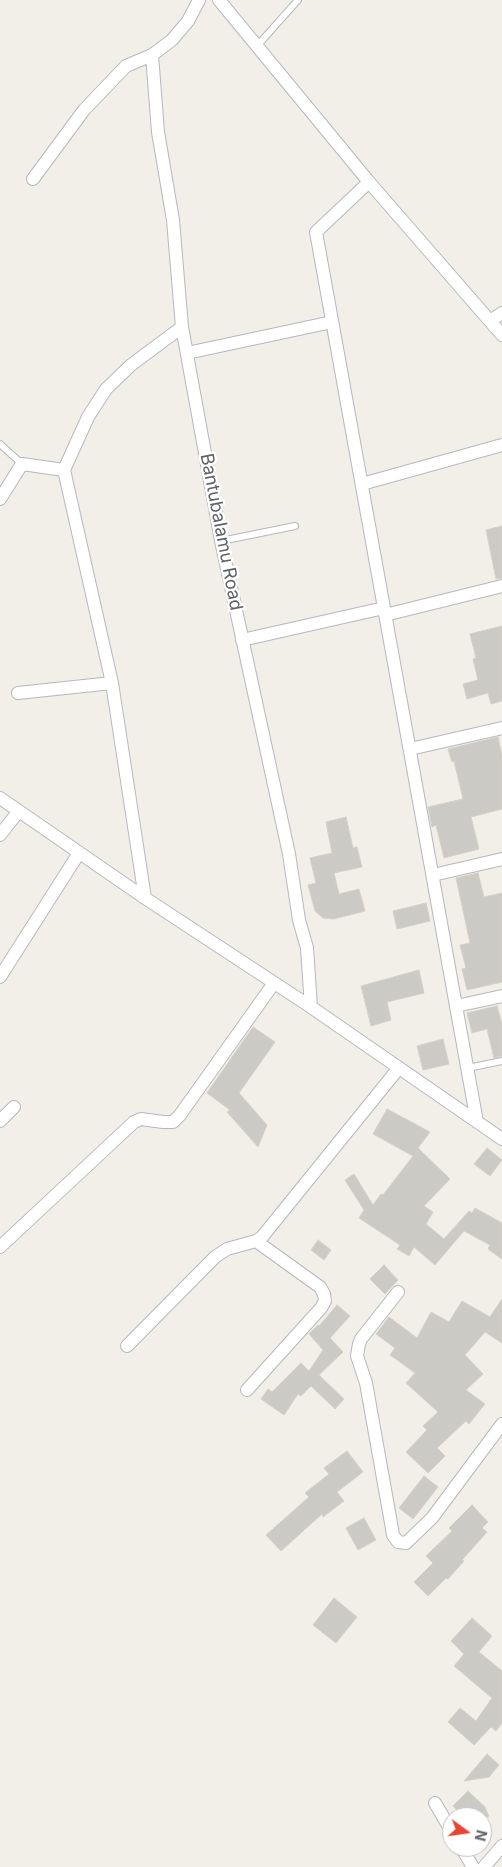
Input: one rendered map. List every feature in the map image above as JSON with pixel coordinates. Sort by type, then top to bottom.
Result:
[{"type":"street","points":[[33,179],[84,110],[126,66],[152,54],[172,40],[188,21],[199,0]]},
{"type":"street","points":[[219,0],[369,182],[502,335]]},
{"type":"street","name":"Bantubalamu Road","points":[[152,54],[158,132],[173,220],[182,327],[221,541],[289,854],[299,920],[307,948],[311,1007]]},
{"type":"street","points":[[369,182],[316,232],[477,1122]]},
{"type":"street","points":[[490,321],[502,313]]},
{"type":"street","points":[[187,353],[332,322]]},
{"type":"street","points":[[145,898],[112,683],[64,470],[88,418],[106,389],[131,365],[182,327]]},
{"type":"street","points":[[362,484],[502,444]]},
{"type":"street","points":[[0,499],[22,464],[64,470]]},
{"type":"street","points":[[242,640],[385,612],[502,586]]},
{"type":"street","points":[[18,693],[112,683]]},
{"type":"street","points":[[410,749],[502,728]]},
{"type":"street","points":[[0,798],[502,1138]]},
{"type":"street","points":[[0,834],[18,812]]},
{"type":"street","points":[[0,977],[79,853]]},
{"type":"street","points":[[433,875],[502,859]]},
{"type":"street","points":[[0,1247],[134,1122],[141,1119],[173,1122],[180,1115],[274,983]]},
{"type":"street","points":[[456,1006],[502,996]]},
{"type":"street","points":[[127,1346],[215,1257],[232,1246],[256,1241],[262,1237],[398,1068]]},
{"type":"street","points":[[0,1121],[14,1107]]},
{"type":"street","points":[[247,1390],[321,1308],[325,1301],[320,1287],[256,1241]]},
{"type":"street","points":[[398,1292],[361,1339],[357,1356],[366,1383],[392,1529],[398,1542],[406,1543],[432,1518],[502,1424]]},
{"type":"street","points":[[435,1803],[442,1815]]},
{"type":"street","points":[[484,1867],[502,1846]]},
{"type":"lane","points":[[257,46],[298,0]]},
{"type":"lane","points":[[0,444],[22,464]]},
{"type":"lane","points":[[221,541],[295,526]]},
{"type":"lane","points":[[468,1068],[502,1061]]},
{"type":"building","points":[[502,526],[502,578],[496,579],[486,530]]},
{"type":"building","points":[[502,626],[502,701],[491,704],[488,693],[467,699],[463,684],[478,680],[473,659],[476,658],[470,634]]},
{"type":"building","points":[[498,737],[502,756],[502,809],[471,817],[479,849],[444,858],[436,825],[432,827],[428,807],[463,799],[454,761],[452,762],[448,749]]},
{"type":"building","points":[[346,817],[353,848],[357,847],[362,867],[334,873],[339,894],[359,889],[365,911],[334,919],[323,918],[315,911],[308,885],[316,883],[310,858],[332,853],[326,822]]},
{"type":"building","points":[[478,873],[484,897],[502,893],[502,982],[467,990],[462,969],[466,968],[460,945],[470,943],[456,878]]},
{"type":"building","points":[[426,903],[430,921],[397,929],[393,911]]},
{"type":"building","points":[[419,970],[424,993],[387,1002],[391,1020],[371,1026],[361,986]]},
{"type":"building","points":[[497,1006],[502,1024],[502,1056],[494,1058],[487,1029],[472,1033],[467,1013]]},
{"type":"building","points":[[253,1027],[275,1042],[239,1093],[267,1125],[258,1147],[227,1112],[230,1110],[207,1093]]},
{"type":"building","points":[[443,1039],[449,1064],[423,1070],[417,1046]]},
{"type":"building","points":[[387,1109],[430,1132],[418,1148],[450,1179],[424,1206],[433,1212],[426,1224],[444,1239],[469,1211],[472,1213],[475,1208],[502,1223],[502,1259],[488,1249],[490,1245],[464,1231],[435,1265],[414,1247],[409,1256],[397,1249],[400,1245],[359,1218],[364,1210],[345,1180],[354,1174],[373,1205],[413,1156],[373,1134]]},
{"type":"building","points":[[487,1148],[502,1160],[490,1176],[474,1164]]},
{"type":"building","points":[[318,1240],[331,1250],[324,1260],[311,1250]]},
{"type":"building","points":[[384,1265],[398,1280],[385,1294],[370,1279]]},
{"type":"building","points":[[502,1299],[502,1343],[485,1332],[465,1355],[483,1374],[466,1390],[485,1404],[469,1424],[466,1421],[437,1448],[445,1456],[428,1473],[406,1452],[427,1430],[423,1426],[438,1412],[406,1383],[415,1373],[390,1355],[395,1348],[376,1334],[389,1317],[417,1338],[431,1312],[449,1322],[462,1301],[490,1317]]},
{"type":"building","points":[[337,1305],[350,1316],[330,1338],[343,1352],[319,1375],[344,1399],[335,1409],[311,1386],[301,1396],[298,1394],[284,1415],[261,1399],[268,1389],[272,1392],[301,1363],[309,1371],[323,1350],[309,1334],[319,1326]]},
{"type":"building","points":[[347,1451],[363,1472],[337,1492],[344,1501],[323,1517],[322,1514],[281,1551],[266,1535],[309,1497],[305,1493],[329,1474],[324,1468]]},
{"type":"building","points":[[424,1476],[438,1487],[413,1519],[399,1508]]},
{"type":"building","points":[[472,1505],[488,1522],[482,1528],[487,1532],[448,1579],[446,1578],[428,1596],[414,1582],[433,1563],[426,1556],[452,1531],[449,1528]]},
{"type":"building","points":[[364,1518],[376,1540],[358,1550],[346,1528]]},
{"type":"building","points":[[334,1598],[357,1617],[336,1643],[313,1625]]},
{"type":"building","points":[[472,1618],[492,1636],[479,1652],[502,1671],[502,1723],[496,1731],[491,1727],[474,1745],[448,1722],[460,1708],[476,1721],[492,1698],[454,1666],[464,1654],[451,1641]]},
{"type":"building","points":[[487,1754],[499,1765],[489,1777],[464,1781]]},
{"type":"building","points":[[468,1791],[485,1807],[454,1807]]}]
